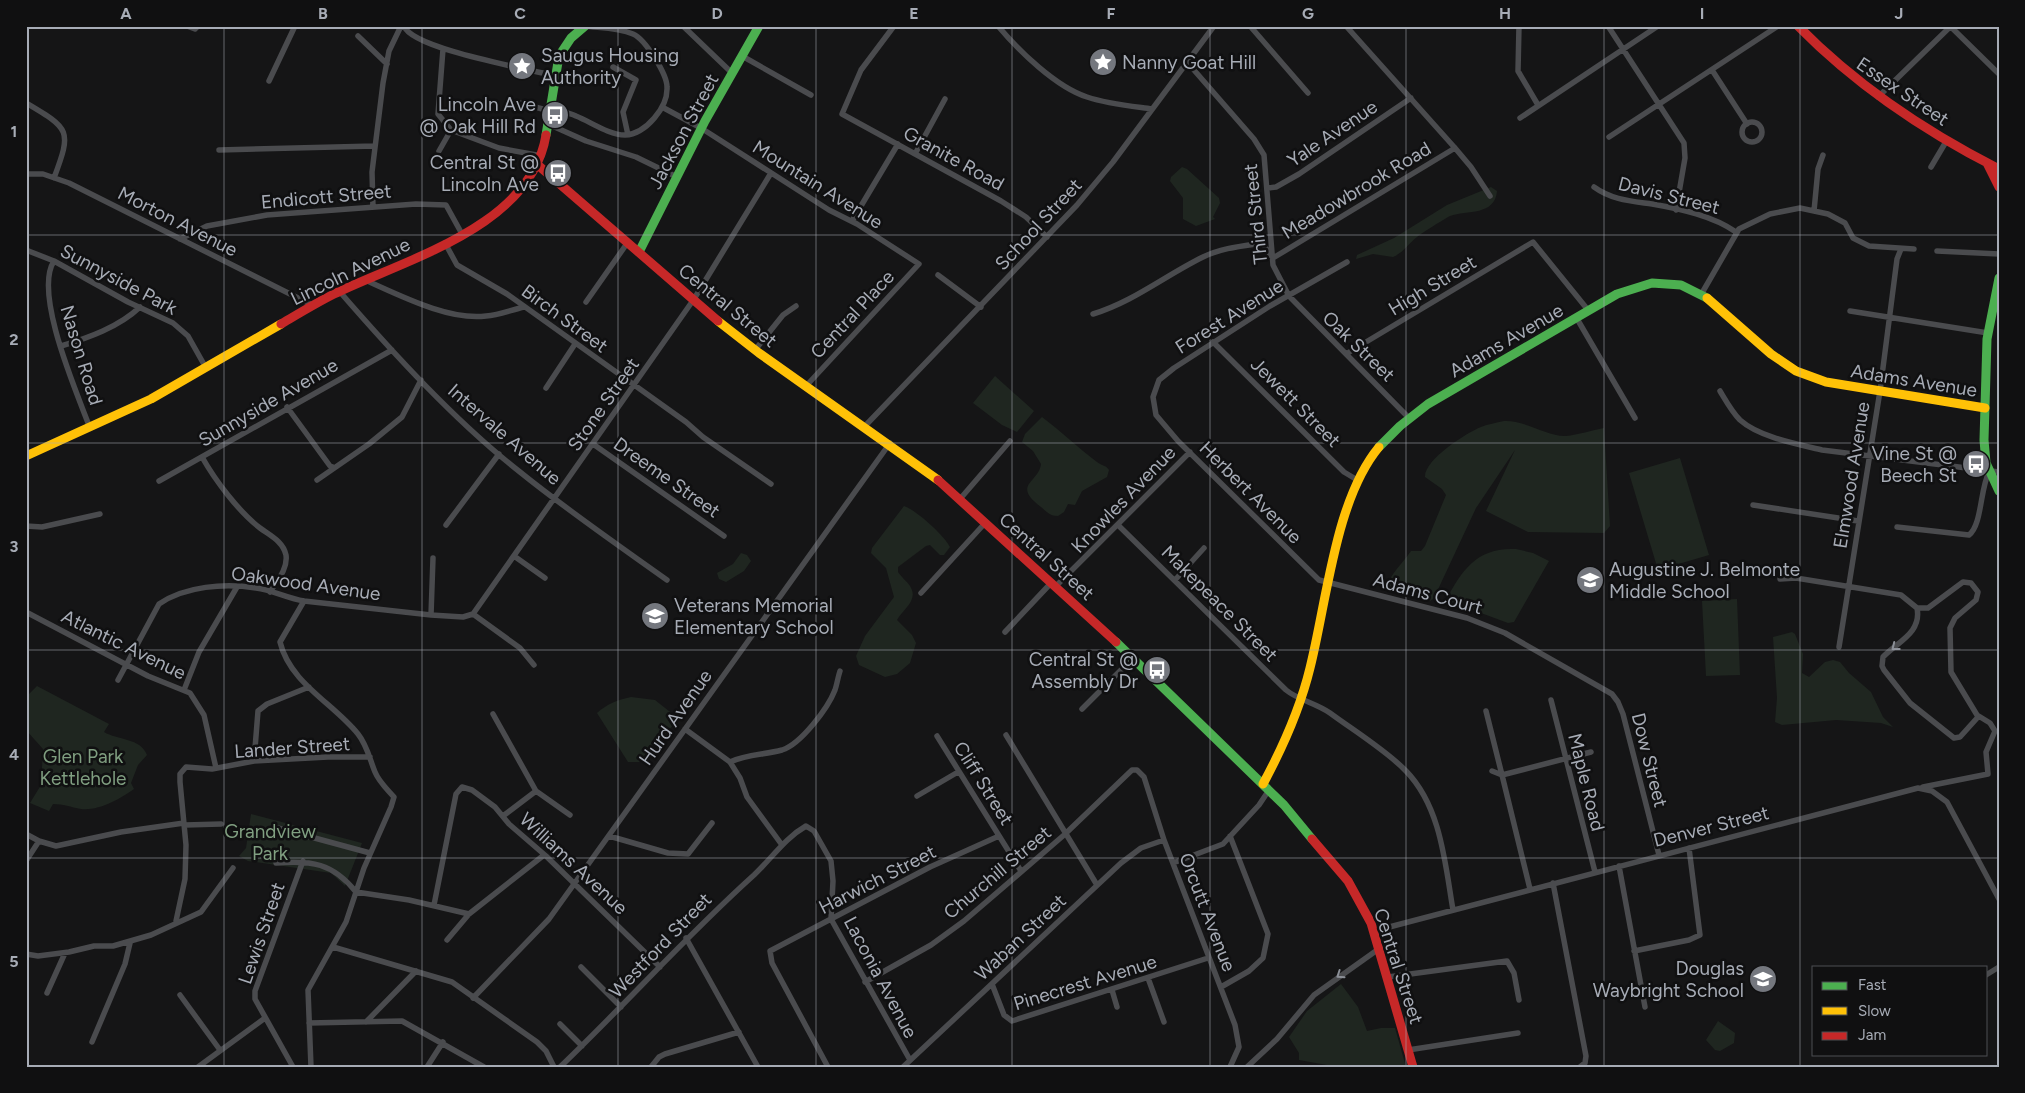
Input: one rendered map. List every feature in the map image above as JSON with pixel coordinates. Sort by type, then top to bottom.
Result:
[{"type":"main road","name":"Lincoln Avenue","points":[[26,456],[151,399],[340,292],[445,243],[496,214],[518,193],[538,166],[542,156],[559,56],[571,38],[584,26]]},
{"type":"main road","name":"Jackson Street","points":[[639,252],[701,128],[760,26]]},
{"type":"main road","name":"Essex Street","points":[[1798,26],[1841,69],[1878,97],[1947,140],[1999,169]]},
{"type":"main road","points":[[1987,163],[1999,187]]},
{"type":"main road","name":"Central Street","points":[[538,166],[755,350],[890,443],[960,499],[1133,658],[1266,787],[1348,881],[1374,931],[1380,948],[1413,1067]]},
{"type":"main road","points":[[1999,278],[1988,334],[1985,408],[1985,455],[1994,472],[1999,491]]},
{"type":"main road","name":"Adams Avenue","points":[[1266,787],[1301,698],[1344,522],[1359,481],[1375,452],[1409,418],[1624,290],[1649,283],[1674,285],[1702,293],[1716,303],[1772,357],[1796,374],[1826,382],[1985,408]]},
{"type":"street","points":[[187,26],[195,29],[198,26]]},
{"type":"street","points":[[269,81],[295,26]]},
{"type":"street","points":[[373,207],[372,172],[389,51],[403,26],[405,30],[422,42],[555,76]]},
{"type":"street","points":[[520,103],[573,115],[618,134],[635,133],[648,123],[662,107],[668,87],[663,74],[646,45],[635,34],[614,28],[584,26]]},
{"type":"street","points":[[683,26],[732,74]]},
{"type":"street","name":"Granite Road","points":[[894,26],[861,70],[842,114],[1001,201],[1026,217],[1047,237]]},
{"type":"street","points":[[998,26],[1018,50],[1058,81],[1086,97],[1152,109]]},
{"type":"street","name":"School Street","points":[[865,426],[1077,205],[1113,162],[1214,26]]},
{"type":"street","points":[[1250,26],[1308,93]]},
{"type":"street","points":[[1346,26],[1472,168],[1490,196]]},
{"type":"street","points":[[1519,26],[1518,71],[1538,105]]},
{"type":"street","points":[[1608,26],[1685,147],[1676,210]]},
{"type":"street","points":[[1520,118],[1658,26]]},
{"type":"street","points":[[1609,137],[1778,26]]},
{"type":"street","points":[[1878,97],[1951,26],[1999,74]]},
{"type":"street","points":[[358,36],[387,64]]},
{"type":"street","points":[[444,49],[438,114],[451,130],[499,148],[542,156]]},
{"type":"street","points":[[742,56],[811,95]]},
{"type":"street","name":"Third Street","points":[[1187,62],[1254,139],[1264,155],[1273,265],[1289,296]]},
{"type":"street","points":[[613,67],[636,80],[623,112],[628,134]]},
{"type":"street","points":[[1712,70],[1747,124]]},
{"type":"street","name":"Yale Avenue","points":[[1268,188],[1276,187],[1300,174],[1411,98]]},
{"type":"street","points":[[915,154],[945,99]]},
{"type":"street","points":[[26,103],[53,120],[64,133],[66,144],[54,178]]},
{"type":"street","name":"Mountain Avenue","points":[[662,107],[701,128],[829,210],[852,221],[919,264]]},
{"type":"street","points":[[548,124],[586,141],[636,157],[677,177]]},
{"type":"street","points":[[439,151],[451,130]]},
{"type":"street","points":[[1931,167],[1947,140]]},
{"type":"street","points":[[852,221],[898,144]]},
{"type":"street","points":[[219,150],[376,146]]},
{"type":"street","name":"Meadowbrook Road","points":[[1273,258],[1455,148]]},
{"type":"street","points":[[1814,211],[1818,168],[1823,154]]},
{"type":"street","name":"Stone Street","points":[[473,614],[694,300],[772,173]]},
{"type":"street","name":"Morton Avenue","points":[[26,174],[43,174],[54,178],[314,306]]},
{"type":"street","name":"Davis Street","points":[[1594,187],[1606,196],[1676,210],[1721,223],[1736,232]]},
{"type":"street","name":"Endicott Street","points":[[180,239],[207,226],[267,215],[416,204],[446,205],[462,234]]},
{"type":"street","points":[[1702,293],[1736,232],[1741,227],[1770,214],[1800,208],[1828,214],[1845,223],[1853,238],[1868,246],[1914,249]]},
{"type":"street","points":[[586,302],[628,242]]},
{"type":"street","name":"High Street","points":[[1346,354],[1533,242],[1588,310]]},
{"type":"street","name":"Birch Street","points":[[445,243],[457,265],[524,307],[771,484]]},
{"type":"street","points":[[1093,314],[1122,302],[1204,256],[1229,248],[1262,243],[1273,258]]},
{"type":"street","name":"Elmwood Avenue","points":[[1839,647],[1868,455],[1880,391],[1897,259],[1901,248]]},
{"type":"street","name":"Sunnyside Park","points":[[26,250],[54,261],[173,323],[188,336],[206,368]]},
{"type":"street","points":[[1937,251],[1999,254]]},
{"type":"street","name":"Nason Road","points":[[54,261],[50,267],[48,281],[50,310],[90,428]]},
{"type":"street","name":"Forest Avenue","points":[[1156,415],[1153,397],[1159,380],[1214,342],[1348,262]]},
{"type":"street","name":"Central Place","points":[[807,385],[919,264]]},
{"type":"street","points":[[938,275],[981,307]]},
{"type":"street","points":[[365,280],[392,292],[459,316],[486,316],[524,307]]},
{"type":"street","name":"Intervale Avenue","points":[[340,292],[421,380],[499,454],[555,499],[667,580]]},
{"type":"street","name":"Oak Street","points":[[1289,296],[1409,418]]},
{"type":"street","points":[[755,350],[783,315],[796,306]]},
{"type":"street","points":[[61,346],[108,328],[130,316],[140,307]]},
{"type":"street","points":[[1850,311],[1988,334]]},
{"type":"street","points":[[1576,317],[1635,418]]},
{"type":"street","name":"Jewett Street","points":[[1214,342],[1344,472],[1359,481]]},
{"type":"street","points":[[546,388],[575,344]]},
{"type":"street","name":"Sunnyside Avenue","points":[[159,481],[286,407],[392,350]]},
{"type":"street","points":[[317,480],[333,467],[369,444],[402,417],[421,380]]},
{"type":"street","points":[[1720,391],[1742,421],[1770,436],[1822,450],[1994,472],[1981,495],[1976,527],[1969,536],[1897,527]]},
{"type":"street","points":[[286,407],[330,466],[333,467]]},
{"type":"street","name":"Herbert Avenue","points":[[1156,415],[1190,452],[1318,580],[1330,583]]},
{"type":"street","points":[[960,499],[1010,441]]},
{"type":"street","name":"Hurd Avenue","points":[[473,998],[549,919],[890,443]]},
{"type":"street","name":"Dreeme Street","points":[[593,444],[724,536]]},
{"type":"street","name":"Knowles Avenue","points":[[1005,632],[1054,584],[1119,526],[1190,452]]},
{"type":"street","points":[[446,525],[499,454]]},
{"type":"street","points":[[202,456],[212,474],[240,509],[280,543],[285,552],[284,571],[270,592]]},
{"type":"street","points":[[1753,505],[1858,521]]},
{"type":"street","points":[[26,526],[42,527],[100,514]]},
{"type":"street","points":[[921,593],[986,522]]},
{"type":"street","name":"Makepeace Street","points":[[1119,526],[1286,690],[1313,702],[1331,714],[1405,770],[1429,806],[1436,824],[1453,910]]},
{"type":"street","points":[[1175,580],[1204,548]]},
{"type":"street","points":[[514,556],[544,578]]},
{"type":"street","points":[[433,558],[431,615],[463,617],[473,614],[520,648],[534,665]]},
{"type":"street","points":[[1780,579],[1796,578],[1901,595],[1917,608],[1928,608],[1963,582],[1971,583],[1978,592],[1976,600],[1955,618],[1950,628],[1952,677],[1978,717],[1990,723],[1995,731],[1986,752],[1988,774],[1913,789]]},
{"type":"street","name":"Adams Court","points":[[1330,583],[1476,620],[1516,639]]},
{"type":"street","name":"Oakwood Avenue","points":[[118,680],[159,604],[166,599],[190,591],[212,587],[257,588],[304,600],[431,615]]},
{"type":"street","points":[[184,690],[199,652],[237,587]]},
{"type":"street","points":[[304,600],[280,642],[282,650],[308,687],[359,734],[380,781],[394,796],[370,853],[346,922],[334,947],[317,971],[308,990],[311,1067]]},
{"type":"street","points":[[1917,608],[1919,618],[1911,633],[1883,658],[1882,666],[1884,670],[1910,703],[1954,738],[1964,734],[1978,717]]},
{"type":"street","name":"Atlantic Avenue","points":[[26,612],[148,676],[190,693],[204,715],[216,768]]},
{"type":"street","name":"Dow Street","points":[[1516,639],[1601,687],[1618,702],[1659,856]]},
{"type":"street","points":[[1082,709],[1133,658]]},
{"type":"street","points":[[730,762],[747,755],[781,750],[795,745],[810,729],[835,690],[840,671]]},
{"type":"street","points":[[254,762],[258,711],[267,704],[308,687]]},
{"type":"street","name":"Maple Road","points":[[1551,700],[1594,872]]},
{"type":"street","points":[[1486,711],[1530,889]]},
{"type":"street","points":[[493,714],[536,791],[570,815]]},
{"type":"street","points":[[685,729],[730,762],[740,778],[747,797],[782,845]]},
{"type":"street","points":[[1006,735],[1097,886]]},
{"type":"street","name":"Cliff Street","points":[[937,736],[1021,871]]},
{"type":"street","points":[[1492,771],[1502,775],[1591,752]]},
{"type":"street","name":"Lander Street","points":[[185,824],[180,774],[186,767],[216,768],[254,762],[328,757],[370,757]]},
{"type":"street","name":"Churchill Street","points":[[865,982],[944,936],[1064,834],[1132,770],[1137,770]]},
{"type":"street","name":"Orcutt Avenue","points":[[1137,770],[1144,777],[1164,840],[1208,958],[1221,986],[1240,1041],[1237,1055],[1230,1067]]},
{"type":"street","points":[[917,796],[958,772]]},
{"type":"street","points":[[1173,863],[1217,847],[1260,805],[1266,787]]},
{"type":"street","name":"Williams Avenue","points":[[434,905],[456,794],[463,788],[472,790],[495,807],[660,967]]},
{"type":"street","name":"Denver Street","points":[[1374,931],[1913,789],[1932,791],[1947,802],[1999,899]]},
{"type":"street","points":[[503,816],[536,791]]},
{"type":"street","points":[[609,836],[668,853],[688,854],[712,823]]},
{"type":"street","points":[[176,922],[185,879],[185,824]]},
{"type":"street","points":[[26,834],[39,842],[56,846],[121,832],[185,824],[221,824]]},
{"type":"street","name":"Laconia Avenue","points":[[782,845],[806,826],[814,831],[831,861],[833,881],[831,919],[910,1060]]},
{"type":"street","points":[[274,827],[370,853]]},
{"type":"street","name":"Harwich Street","points":[[828,1067],[772,964],[770,951],[930,868],[999,836]]},
{"type":"street","points":[[1221,986],[1249,971],[1263,958],[1268,934],[1230,836]]},
{"type":"street","name":"Waban Street","points":[[903,1067],[1097,886],[1141,848],[1164,840]]},
{"type":"street","points":[[26,861],[39,842]]},
{"type":"street","name":"Westford Street","points":[[560,1067],[660,967],[686,938],[756,873],[782,845]]},
{"type":"street","points":[[1634,951],[1688,940],[1700,935],[1689,848]]},
{"type":"street","points":[[447,940],[469,914],[544,854]]},
{"type":"street","points":[[276,863],[303,861],[320,864],[342,877],[356,892],[434,905],[469,914]]},
{"type":"street","name":"Lewis Street","points":[[293,1067],[255,999],[255,991],[303,861]]},
{"type":"street","points":[[1619,866],[1645,1007]]},
{"type":"street","points":[[26,954],[38,956],[65,953],[94,946],[113,946],[130,943],[201,912],[233,868]]},
{"type":"street","points":[[1553,883],[1586,1056],[1582,1066]]},
{"type":"street","points":[[686,938],[758,1067]]},
{"type":"street","points":[[92,1042],[125,964],[130,943]]},
{"type":"street","points":[[334,947],[452,982],[537,1042],[546,1051],[554,1067]]},
{"type":"street","points":[[1248,1067],[1277,1039],[1314,995],[1380,948]]},
{"type":"street","points":[[47,993],[65,953]]},
{"type":"street","name":"Pinecrest Avenue","points":[[992,984],[1004,1015],[1012,1021],[1208,958]]},
{"type":"street","points":[[1388,977],[1507,961],[1514,973],[1519,1000]]},
{"type":"street","points":[[581,967],[621,1006]]},
{"type":"street","points":[[1988,974],[1999,967]]},
{"type":"street","points":[[366,1022],[416,971]]},
{"type":"street","points":[[1148,978],[1164,1022]]},
{"type":"street","points":[[1112,990],[1117,1007]]},
{"type":"street","points":[[180,996],[220,1050]]},
{"type":"street","points":[[198,1067],[265,1018]]},
{"type":"street","points":[[309,1023],[402,1021],[443,1042],[484,1067]]},
{"type":"street","points":[[560,1024],[582,1046]]},
{"type":"street","points":[[651,1067],[659,1057],[739,1032]]},
{"type":"street","points":[[1408,1050],[1518,1033]]},
{"type":"street","points":[[427,1067],[443,1042]]},
{"type":"green space","points":[[1182,167],[1187,169],[1219,198],[1220,203],[1213,217],[1215,219],[1196,226],[1183,219],[1183,198],[1170,181],[1171,177]]},
{"type":"green space","points":[[1491,187],[1497,191],[1495,199],[1486,208],[1450,216],[1414,239],[1400,253],[1393,257],[1373,254],[1356,259],[1357,255],[1394,238],[1447,205]]},
{"type":"green space","points":[[995,376],[1034,411],[1017,432],[1002,425],[973,403]]},
{"type":"green space","points":[[1042,417],[1090,457],[1109,470],[1107,477],[1082,491],[1075,505],[1068,504],[1064,512],[1058,516],[1047,512],[1032,499],[1027,488],[1036,476],[1041,464],[1033,451],[1022,442],[1025,434]]},
{"type":"green space","points":[[1504,421],[1520,423],[1559,436],[1604,428],[1610,526],[1604,533],[1528,532],[1486,511],[1515,450],[1476,508],[1434,598],[1430,601],[1418,596],[1401,595],[1387,590],[1386,587],[1391,577],[1411,551],[1421,551],[1425,546],[1446,495],[1442,489],[1425,477],[1431,463],[1447,448],[1474,430]]},
{"type":"green space","points":[[1680,458],[1709,555],[1658,570],[1629,473]]},
{"type":"green space","points":[[904,506],[915,512],[929,524],[942,536],[950,547],[944,555],[940,555],[930,545],[926,546],[898,567],[898,572],[910,586],[913,593],[911,601],[897,620],[912,635],[916,643],[910,663],[897,674],[885,677],[859,665],[856,656],[865,636],[894,597],[886,568],[871,553],[872,548]]},
{"type":"green space","points":[[1502,549],[1516,549],[1533,553],[1549,561],[1514,622],[1508,623],[1446,600],[1458,579],[1472,562],[1491,552]]},
{"type":"green space","points":[[741,553],[747,555],[751,561],[744,571],[726,582],[719,579],[717,573],[733,564]]},
{"type":"green space","points":[[1737,599],[1740,675],[1706,676],[1702,601]]},
{"type":"green space","points":[[1792,632],[1795,634],[1803,654],[1802,673],[1809,677],[1825,662],[1833,660],[1840,662],[1849,673],[1871,692],[1883,717],[1893,727],[1881,723],[1836,720],[1782,725],[1775,722],[1777,698],[1773,637]]},
{"type":"green space","name":"Glen Park Kettlehole","points":[[37,686],[109,724],[104,732],[109,735],[134,742],[144,749],[147,755],[138,765],[131,783],[134,789],[109,804],[88,809],[53,804],[49,811],[30,803],[41,785],[43,749],[26,730],[26,697]]},
{"type":"green space","points":[[631,697],[655,700],[679,719],[639,762],[628,762],[597,713],[613,703]]},
{"type":"green space","name":"Grandview Park","points":[[251,814],[362,843],[345,886],[331,873],[248,861],[239,856],[246,848]]},
{"type":"green space","points":[[1341,984],[1358,1007],[1367,1031],[1395,1028],[1406,1067],[1338,1067],[1299,1060],[1299,1053],[1289,1037],[1307,1011]]},
{"type":"green space","points":[[1718,1021],[1735,1033],[1734,1043],[1720,1051],[1715,1050],[1706,1040]]},
{"type":"traffic: fast","points":[[546,135],[559,56],[571,38],[585,26]]},
{"type":"traffic: fast","points":[[639,252],[705,121],[759,26]]},
{"type":"traffic: fast","points":[[1999,278],[1987,339],[1984,440],[1986,463],[1999,491]]},
{"type":"traffic: fast","points":[[1379,447],[1400,426],[1428,404],[1617,294],[1652,283],[1681,285],[1707,298]]},
{"type":"traffic: fast","points":[[1116,642],[1284,805],[1312,839]]},
{"type":"traffic: slow","points":[[1707,298],[1771,354],[1796,371],[1826,382],[1985,408]]},
{"type":"traffic: slow","points":[[718,321],[759,353],[938,480]]},
{"type":"traffic: slow","points":[[26,456],[151,399],[281,324]]},
{"type":"traffic: slow","points":[[1263,784],[1290,728],[1306,683],[1342,523],[1352,494],[1364,469],[1379,447]]},
{"type":"traffic: jam","points":[[1798,26],[1820,48],[1892,106],[1944,139],[1999,169]]},
{"type":"traffic: jam","points":[[281,324],[334,294],[429,253],[491,217],[517,194],[536,167],[546,135]]},
{"type":"traffic: jam","points":[[1987,163],[1999,187]]},
{"type":"traffic: jam","points":[[539,166],[718,321]]},
{"type":"traffic: jam","points":[[938,480],[1116,642]]},
{"type":"traffic: jam","points":[[1312,839],[1348,881],[1371,923],[1413,1067]]},
{"type":"place","name":"Nanny Goat Hill","points":[[1103,62]]},
{"type":"place","name":"Saugus Housing Authority","points":[[522,66]]},
{"type":"place","name":"Lincoln Ave @ Oak Hill Rd","points":[[555,115]]},
{"type":"place","name":"Central St @ Lincoln Ave","points":[[558,173]]},
{"type":"place","name":"Vine St @ Beech St","points":[[1976,464]]},
{"type":"place","name":"Augustine J. Belmonte Middle School","points":[[1590,580]]},
{"type":"place","name":"Veterans Memorial Elementary School","points":[[655,616]]},
{"type":"place","name":"Central St @ Assembly Dr","points":[[1157,670]]},
{"type":"place","name":"Douglas Waybright School","points":[[1763,979]]}]
